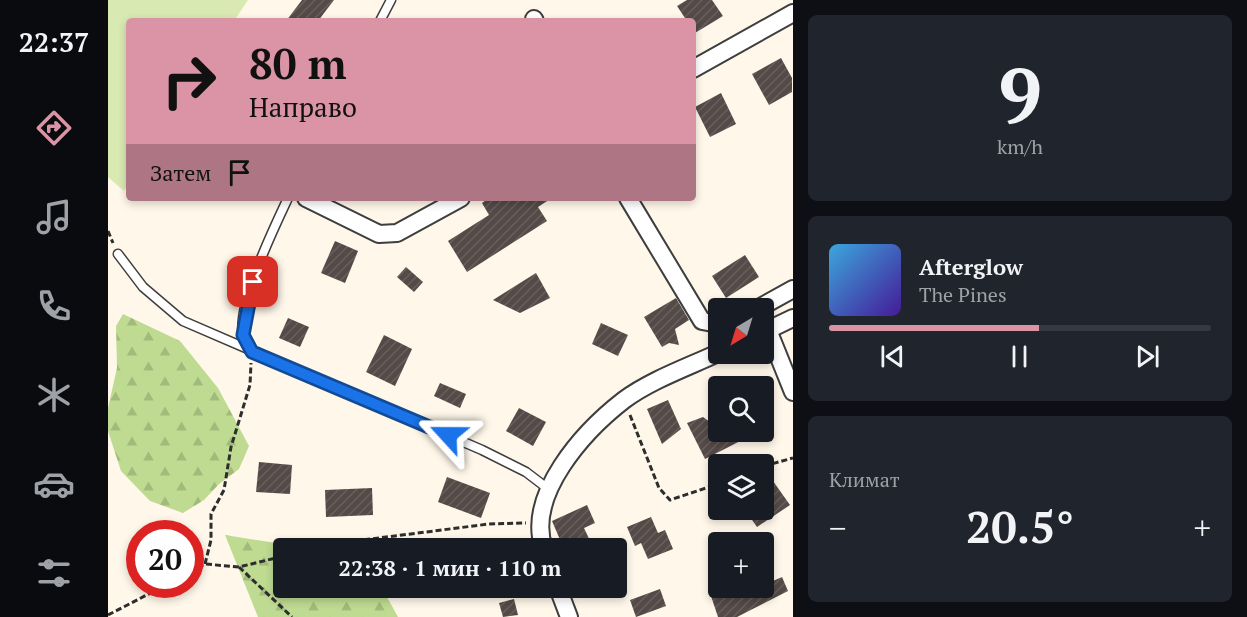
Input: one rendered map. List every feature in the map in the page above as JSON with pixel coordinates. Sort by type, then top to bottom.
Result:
[{"type":"street","points":[[696,67],[792,13]]},
{"type":"street","points":[[312,201],[379,234],[398,233],[456,201]]},
{"type":"street","points":[[630,201],[702,321],[708,322]]},
{"type":"street","points":[[774,299],[792,289]]},
{"type":"street","points":[[774,327],[792,318]]},
{"type":"street","points":[[774,350],[792,392]]},
{"type":"street","points":[[542,538],[540,522],[548,488],[581,442],[625,399],[708,358]]},
{"type":"street","points":[[562,598],[569,617]]},
{"type":"lane","points":[[382,18],[391,0]]},
{"type":"lane","points":[[252,352],[243,335],[244,317],[257,265],[287,201]]},
{"type":"lane","points":[[117,254],[143,287],[183,321],[482,450],[526,472],[548,488]]},
{"type":"path","points":[[252,352],[250,385],[231,447],[224,490],[211,514],[211,540],[206,564],[239,567],[273,559]]},
{"type":"path","points":[[625,399],[659,488],[670,500],[708,487]]},
{"type":"path","points":[[774,463],[792,458]]},
{"type":"path","points":[[379,538],[489,524],[540,522]]},
{"type":"path","points":[[239,567],[292,617]]},
{"type":"path","points":[[108,615],[141,598]]},
{"type":"green space","points":[[108,0],[248,0],[236,18],[126,18],[126,188],[124,191],[108,177]]},
{"type":"green space","points":[[123,314],[180,341],[218,388],[249,446],[239,469],[219,484],[204,500],[183,513],[150,501],[121,471],[108,431],[108,408],[117,368],[116,326]]},
{"type":"green space","points":[[225,535],[273,543],[273,598],[388,598],[398,617],[258,617]]},
{"type":"building","points":[[302,0],[334,0],[320,18],[288,18]]},
{"type":"building","points":[[687,0],[712,0],[723,16],[696,32],[696,18],[685,18],[677,6]]},
{"type":"building","points":[[781,58],[792,78],[792,92],[769,105],[752,74]]},
{"type":"building","points":[[721,93],[736,124],[710,137],[696,106]]},
{"type":"building","points":[[485,201],[547,201],[538,207],[547,221],[467,272],[448,241],[489,215],[482,203]]},
{"type":"building","points":[[335,241],[358,251],[345,283],[321,273]]},
{"type":"building","points":[[745,255],[759,277],[726,298],[712,276]]},
{"type":"building","points":[[406,267],[423,282],[414,292],[397,277]]},
{"type":"building","points":[[536,273],[550,298],[520,313],[493,300]]},
{"type":"building","points":[[676,298],[689,320],[675,329],[679,345],[669,343],[662,347],[644,317]]},
{"type":"building","points":[[288,318],[309,327],[300,347],[279,338]]},
{"type":"building","points":[[601,323],[628,335],[618,356],[592,344]]},
{"type":"building","points":[[384,335],[412,349],[395,386],[366,372]]},
{"type":"building","points":[[440,383],[466,394],[460,408],[434,396]]},
{"type":"building","points":[[668,400],[681,429],[662,444],[647,409]]},
{"type":"building","points":[[519,408],[546,422],[533,446],[506,431]]},
{"type":"building","points":[[703,417],[708,421],[708,442],[738,442],[715,454],[708,454],[705,459],[687,423]]},
{"type":"building","points":[[259,462],[292,465],[290,494],[256,492]]},
{"type":"building","points":[[447,477],[490,493],[481,518],[438,502]]},
{"type":"building","points":[[774,482],[790,505],[774,516]]},
{"type":"building","points":[[372,488],[373,515],[326,517],[325,490]]},
{"type":"building","points":[[587,505],[595,523],[584,528],[589,538],[559,538],[552,521]]},
{"type":"building","points":[[651,517],[658,533],[665,530],[673,549],[648,559],[641,543],[635,546],[627,527]]},
{"type":"building","points":[[752,520],[768,520],[757,527]]},
{"type":"building","points":[[782,577],[788,591],[737,617],[718,617],[712,598],[774,598],[774,581]]},
{"type":"building","points":[[660,589],[666,606],[636,617],[630,600]]},
{"type":"building","points":[[514,599],[518,615],[503,617],[499,603]]},
{"type":"route","points":[[253,282],[244,317],[243,335],[252,352],[448,435]]}]
